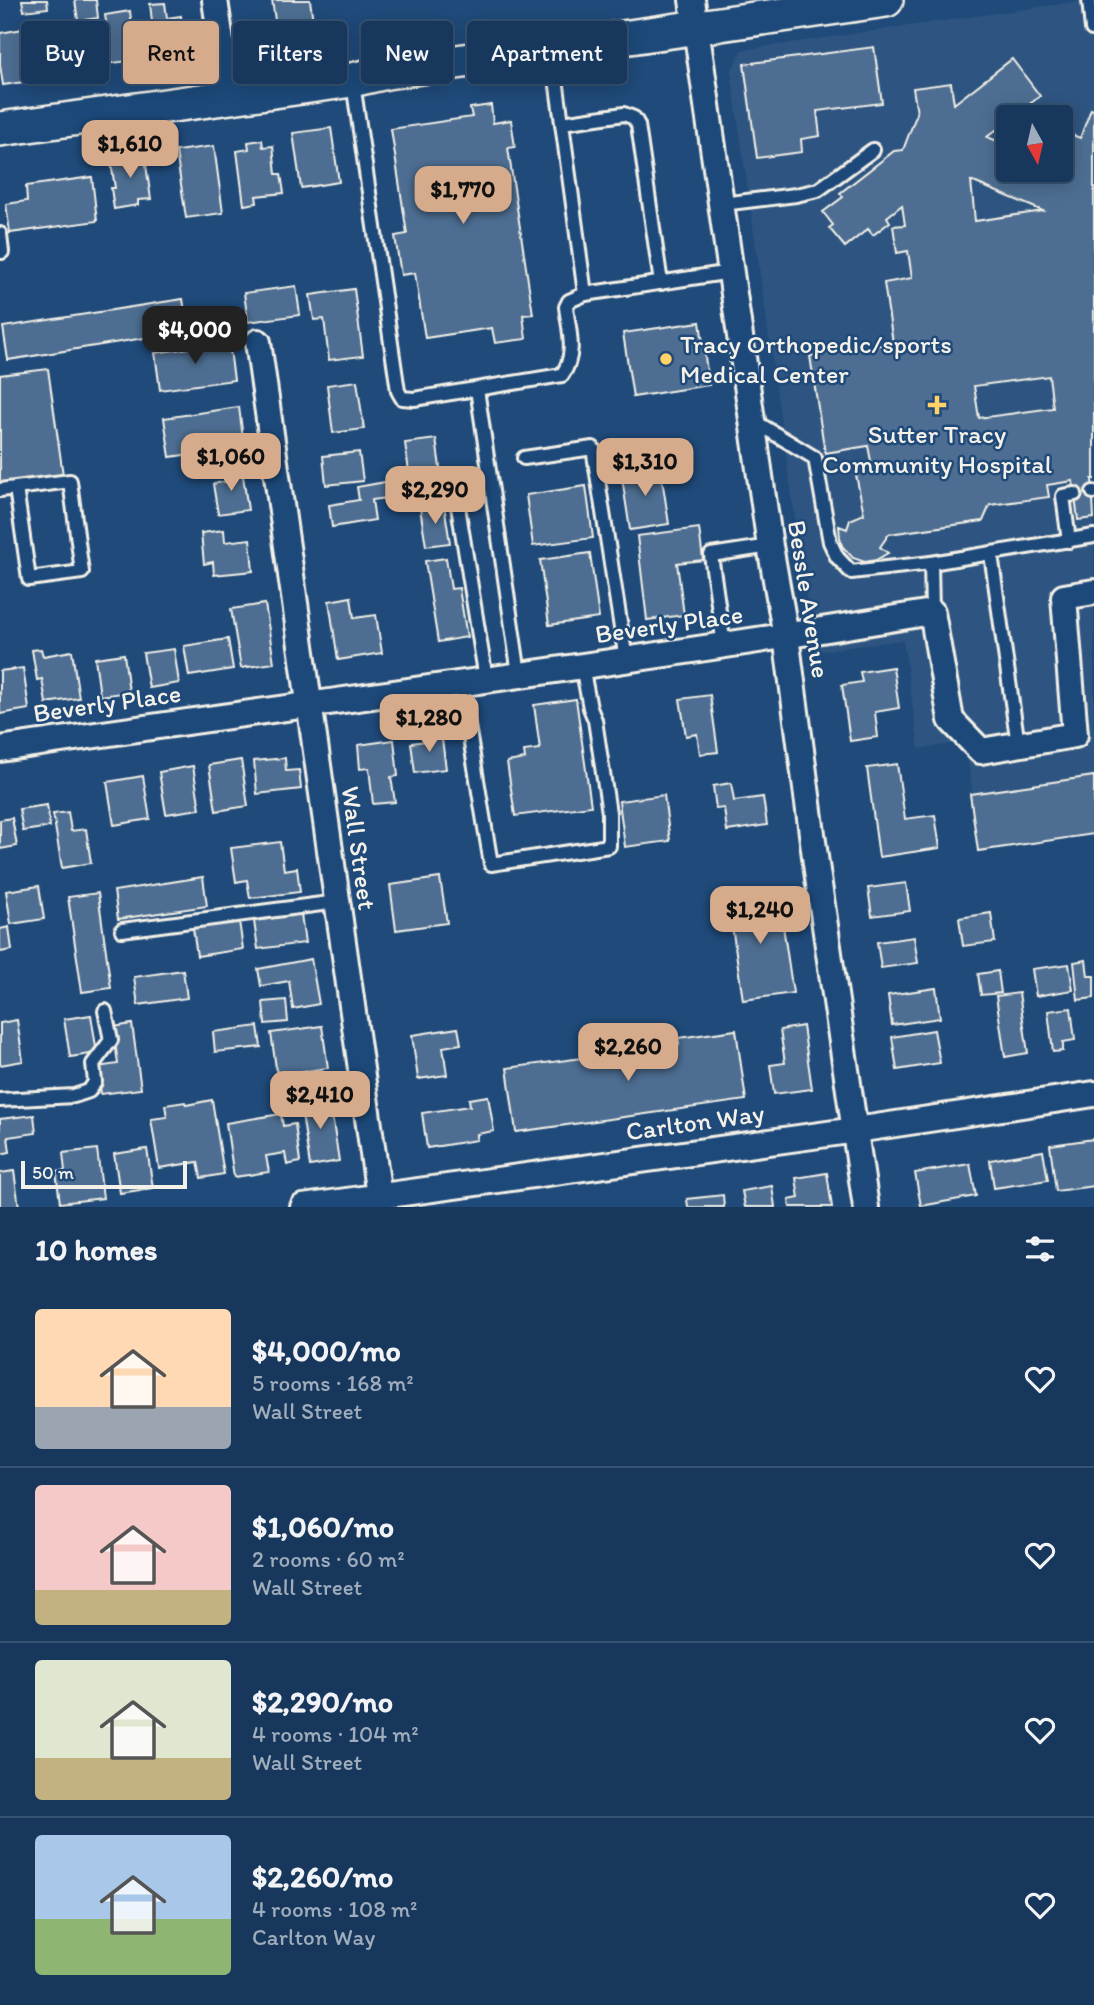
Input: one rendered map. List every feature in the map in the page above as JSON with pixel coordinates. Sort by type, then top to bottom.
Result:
[{"type":"street","points":[[215,0],[229,97]]},
{"type":"street","points":[[627,31],[694,14],[886,0]]},
{"type":"street","name":"Bessle Avenue","points":[[694,14],[770,546],[786,636],[866,1207]]},
{"type":"street","points":[[0,129],[352,80],[387,72],[467,61]]},
{"type":"street","name":"Wall Street","points":[[258,342],[379,1196]]},
{"type":"street","points":[[932,612],[951,720],[981,751],[1075,735],[1064,597],[1094,592]]},
{"type":"street","name":"Beverly Place","points":[[0,749],[724,646],[932,612]]},
{"type":"street","name":"Carlton Way","points":[[303,1207],[1094,1094]]},
{"type":"lane","points":[[1089,0],[1094,29]]},
{"type":"lane","points":[[352,80],[398,391],[402,398],[414,399],[562,375],[569,366],[572,354],[566,307],[569,300],[585,294],[732,272]]},
{"type":"lane","points":[[557,84],[585,294]]},
{"type":"lane","points":[[562,123],[624,114],[634,118],[638,125],[661,283]]},
{"type":"lane","points":[[722,204],[818,190],[873,150]]},
{"type":"lane","points":[[0,234],[0,252]]},
{"type":"lane","points":[[477,389],[519,674]]},
{"type":"lane","points":[[752,419],[815,458],[830,542],[837,557],[851,572],[931,563],[1094,536]]},
{"type":"lane","points":[[524,458],[593,448],[626,660]]},
{"type":"lane","points":[[0,490],[69,481],[82,572],[29,579],[16,488]]},
{"type":"lane","points":[[455,488],[486,679]]},
{"type":"lane","points":[[1069,541],[1063,496],[1075,494]]},
{"type":"lane","points":[[724,646],[711,555],[770,546]]},
{"type":"lane","points":[[991,554],[1018,744]]},
{"type":"lane","points":[[931,563],[932,612]]},
{"type":"lane","points":[[461,682],[491,864],[610,846],[599,747],[582,666]]},
{"type":"lane","points":[[122,930],[337,902]]},
{"type":"lane","points":[[0,1100],[74,1096],[89,1091],[95,1082],[93,1064],[111,1040],[105,1011]]},
{"type":"shaded area","name":"Sutter Tracy Community Hospital","points":[[1094,0],[1094,835],[981,852],[965,742],[919,749],[903,640],[814,652],[731,72],[742,50]]},
{"type":"building","points":[[22,0],[47,0],[48,8],[24,11]]},
{"type":"building","points":[[75,0],[96,0],[98,18],[78,21]]},
{"type":"building","points":[[272,0],[310,0],[313,21],[275,21]]},
{"type":"building","points":[[165,3],[167,18],[181,16],[182,21],[152,21],[150,4]]},
{"type":"building","points":[[130,11],[131,21],[123,21],[123,62],[109,64],[109,21],[106,21],[105,15]]},
{"type":"building","points":[[21,29],[21,82],[3,85],[0,33]]},
{"type":"building","points":[[874,47],[882,103],[817,111],[820,136],[801,139],[802,152],[757,158],[744,64]]},
{"type":"building","points":[[1012,59],[1040,96],[1028,105],[996,105],[996,130],[987,137],[996,140],[996,182],[1073,182],[1073,135],[1080,138],[1091,109],[1094,110],[1094,518],[1078,520],[1073,481],[1047,485],[1049,497],[990,505],[983,521],[889,534],[880,547],[888,553],[876,560],[865,562],[853,558],[842,546],[839,526],[847,529],[850,520],[864,514],[855,470],[866,468],[871,461],[868,446],[825,453],[810,356],[893,343],[884,283],[912,278],[908,251],[897,253],[893,226],[905,225],[902,205],[887,217],[890,222],[873,235],[868,229],[845,247],[829,228],[833,225],[823,212],[843,197],[840,193],[894,151],[903,150],[917,113],[913,88],[951,83],[954,104]],"holes":[[[971,181],[1043,211],[975,221]],[[1049,376],[1053,408],[979,418],[974,386]]]},
{"type":"building","points":[[491,105],[493,123],[511,120],[515,147],[508,148],[533,314],[523,315],[526,339],[495,343],[492,328],[425,338],[415,273],[401,275],[395,236],[407,234],[391,129],[472,117],[470,108]]},
{"type":"building","points":[[331,128],[339,182],[301,188],[293,133]]},
{"type":"building","points":[[262,140],[263,147],[273,146],[276,174],[281,174],[284,193],[256,196],[257,203],[244,205],[237,151],[249,149],[248,142]]},
{"type":"building","points":[[214,146],[223,213],[186,218],[176,151]]},
{"type":"building","points":[[144,151],[151,199],[138,200],[138,205],[114,209],[111,188],[115,188],[110,156]]},
{"type":"building","points":[[92,177],[97,221],[10,233],[6,204],[27,201],[26,186]]},
{"type":"building","points":[[296,286],[300,315],[248,322],[244,293]]},
{"type":"building","points":[[354,289],[363,356],[329,360],[324,319],[314,320],[310,295]]},
{"type":"building","points":[[183,299],[188,331],[8,360],[3,327]]},
{"type":"building","name":"Tracy Orthopedic/sports Medical Center","points":[[700,322],[709,385],[633,397],[623,333]]},
{"type":"building","points":[[229,342],[234,380],[160,390],[155,353]]},
{"type":"building","points":[[48,369],[63,475],[0,484],[0,375]]},
{"type":"building","points":[[357,381],[364,429],[333,433],[327,385]]},
{"type":"building","points":[[239,407],[244,446],[170,457],[164,418]]},
{"type":"building","points":[[436,439],[443,489],[412,493],[405,443]]},
{"type":"building","points":[[359,452],[363,481],[326,485],[323,456]]},
{"type":"building","points":[[660,465],[669,524],[630,530],[621,471]]},
{"type":"building","points":[[242,469],[248,510],[218,514],[213,484],[227,481],[225,472]]},
{"type":"building","points":[[391,481],[394,497],[372,500],[375,520],[332,527],[329,505],[359,500],[357,487]]},
{"type":"building","points":[[586,486],[593,538],[533,546],[526,495]]},
{"type":"building","points":[[444,505],[450,543],[426,546],[420,508]]},
{"type":"building","points":[[699,528],[703,560],[677,563],[684,615],[647,620],[637,536]]},
{"type":"building","points":[[224,530],[225,542],[250,539],[253,571],[214,575],[213,562],[204,564],[201,533]]},
{"type":"building","points":[[590,553],[599,618],[549,625],[540,560]]},
{"type":"building","points":[[446,558],[451,589],[459,588],[467,637],[438,642],[425,561]]},
{"type":"building","points":[[351,597],[354,618],[376,615],[382,653],[338,660],[329,601]]},
{"type":"building","points":[[265,604],[274,663],[241,668],[231,609]]},
{"type":"building","points":[[228,639],[233,669],[189,676],[184,646]]},
{"type":"building","points":[[41,649],[43,656],[72,651],[79,698],[46,703],[42,679],[37,680],[32,650]]},
{"type":"building","points":[[174,649],[179,683],[149,688],[143,653]]},
{"type":"building","points":[[124,654],[129,692],[100,696],[95,658]]},
{"type":"building","points":[[893,667],[899,708],[875,712],[878,737],[850,741],[842,685],[862,682],[860,672]]},
{"type":"building","points":[[23,668],[29,709],[0,714],[0,671]]},
{"type":"building","points":[[710,695],[718,752],[700,754],[697,734],[686,736],[680,699]]},
{"type":"building","points":[[576,699],[591,806],[515,816],[507,762],[525,759],[524,751],[540,749],[534,705]]},
{"type":"building","points":[[441,732],[446,769],[415,773],[411,743],[426,741],[425,734]]},
{"type":"building","points":[[394,740],[398,776],[391,777],[395,802],[373,804],[369,768],[360,769],[358,745]]},
{"type":"building","points":[[285,758],[286,771],[299,770],[301,789],[257,794],[254,761]]},
{"type":"building","points":[[241,760],[248,806],[216,811],[209,765]]},
{"type":"building","points":[[897,764],[905,819],[935,815],[940,848],[879,857],[867,768]]},
{"type":"building","points":[[193,766],[200,809],[166,814],[159,772]]},
{"type":"building","points":[[143,776],[150,819],[114,825],[107,782]]},
{"type":"building","points":[[1094,776],[1094,834],[978,851],[970,794]]},
{"type":"building","points":[[731,783],[734,801],[763,797],[767,825],[727,831],[724,808],[716,809],[713,786]]},
{"type":"building","points":[[664,795],[670,841],[625,847],[619,801]]},
{"type":"building","points":[[47,805],[50,827],[23,831],[19,809]]},
{"type":"building","points":[[68,812],[71,831],[86,829],[91,863],[62,868],[53,814]]},
{"type":"building","points":[[12,818],[17,846],[0,849],[0,820]]},
{"type":"building","points":[[280,842],[284,870],[297,868],[300,892],[250,898],[247,880],[236,882],[231,848]]},
{"type":"building","points":[[203,877],[207,906],[118,919],[114,891]]},
{"type":"building","points":[[440,878],[447,923],[396,930],[390,885]]},
{"type":"building","points":[[906,883],[910,911],[872,916],[868,888]]},
{"type":"building","points":[[39,886],[44,919],[11,924],[6,891]]},
{"type":"building","points":[[778,892],[793,993],[743,1000],[728,899]]},
{"type":"building","points":[[98,893],[111,988],[82,992],[68,897]]},
{"type":"building","points":[[991,913],[995,942],[963,946],[959,918]]},
{"type":"building","points":[[301,914],[305,943],[258,949],[254,921]]},
{"type":"building","points":[[239,921],[243,949],[197,956],[193,928]]},
{"type":"building","points":[[9,927],[12,950],[0,952],[0,929]]},
{"type":"building","points":[[914,937],[918,963],[881,968],[877,942]]},
{"type":"building","points":[[311,959],[319,1004],[293,1009],[289,981],[261,986],[258,969]]},
{"type":"building","points":[[1086,960],[1088,976],[1094,976],[1094,998],[1078,1000],[1074,962]]},
{"type":"building","points":[[1069,964],[1073,990],[1036,996],[1032,969]]},
{"type":"building","points":[[183,970],[187,998],[138,1005],[134,977]]},
{"type":"building","points":[[998,971],[1001,993],[981,995],[978,974]]},
{"type":"building","points":[[936,988],[940,1018],[892,1025],[888,995]]},
{"type":"building","points":[[1019,993],[1028,1053],[1005,1057],[996,996]]},
{"type":"building","points":[[286,1000],[288,1022],[265,1024],[263,1002]]},
{"type":"building","points":[[1071,1008],[1075,1040],[1063,1042],[1063,1051],[1053,1052],[1048,1011]]},
{"type":"building","points":[[91,1015],[97,1053],[70,1057],[64,1019]]},
{"type":"building","points":[[17,1020],[23,1061],[0,1065],[0,1023]]},
{"type":"building","points":[[132,1024],[141,1089],[101,1094],[97,1067],[118,1064],[113,1027]]},
{"type":"building","points":[[258,1026],[261,1047],[215,1052],[213,1032]]},
{"type":"building","points":[[322,1026],[328,1068],[277,1075],[271,1033]]},
{"type":"building","points":[[803,1026],[812,1089],[774,1094],[770,1065],[785,1063],[780,1030]]},
{"type":"building","points":[[458,1028],[461,1044],[443,1047],[447,1075],[418,1079],[412,1035]]},
{"type":"building","points":[[736,1030],[746,1100],[516,1132],[507,1068],[679,1045],[678,1038]]},
{"type":"building","points":[[934,1030],[940,1063],[897,1070],[892,1037]]},
{"type":"building","points":[[329,1096],[339,1161],[310,1166],[300,1101]]},
{"type":"building","points":[[488,1096],[494,1131],[477,1134],[477,1140],[427,1148],[422,1113],[470,1106],[469,1099]]},
{"type":"building","points":[[212,1100],[224,1174],[201,1178],[198,1162],[159,1168],[151,1119],[167,1117],[165,1105],[185,1102],[186,1105]]},
{"type":"building","points":[[281,1114],[283,1126],[295,1124],[300,1162],[287,1165],[285,1153],[266,1156],[269,1172],[234,1177],[226,1123]]},
{"type":"building","points":[[34,1115],[36,1133],[8,1137],[10,1152],[0,1154],[0,1119]]},
{"type":"building","points":[[1094,1139],[1094,1186],[1056,1191],[1050,1145]]},
{"type":"building","points":[[97,1149],[103,1198],[60,1203],[56,1172],[65,1171],[63,1153]]},
{"type":"building","points":[[147,1149],[153,1188],[120,1193],[114,1154]]},
{"type":"building","points":[[1043,1151],[1048,1180],[994,1188],[990,1160]]},
{"type":"building","points":[[970,1164],[976,1196],[921,1206],[915,1173]]},
{"type":"building","points":[[14,1171],[19,1207],[0,1207],[0,1173]]},
{"type":"building","points":[[827,1173],[832,1207],[790,1207],[789,1200],[799,1198],[796,1178]]},
{"type":"building","points":[[772,1186],[775,1207],[745,1207],[742,1191]]},
{"type":"building","points":[[723,1195],[724,1207],[688,1207],[687,1199]]},
{"type":"place","name":"Tracy Orthopedic/sports Medical Center","points":[[666,359]]},
{"type":"place","name":"Sutter Tracy Community Hospital","points":[[937,405]]}]
